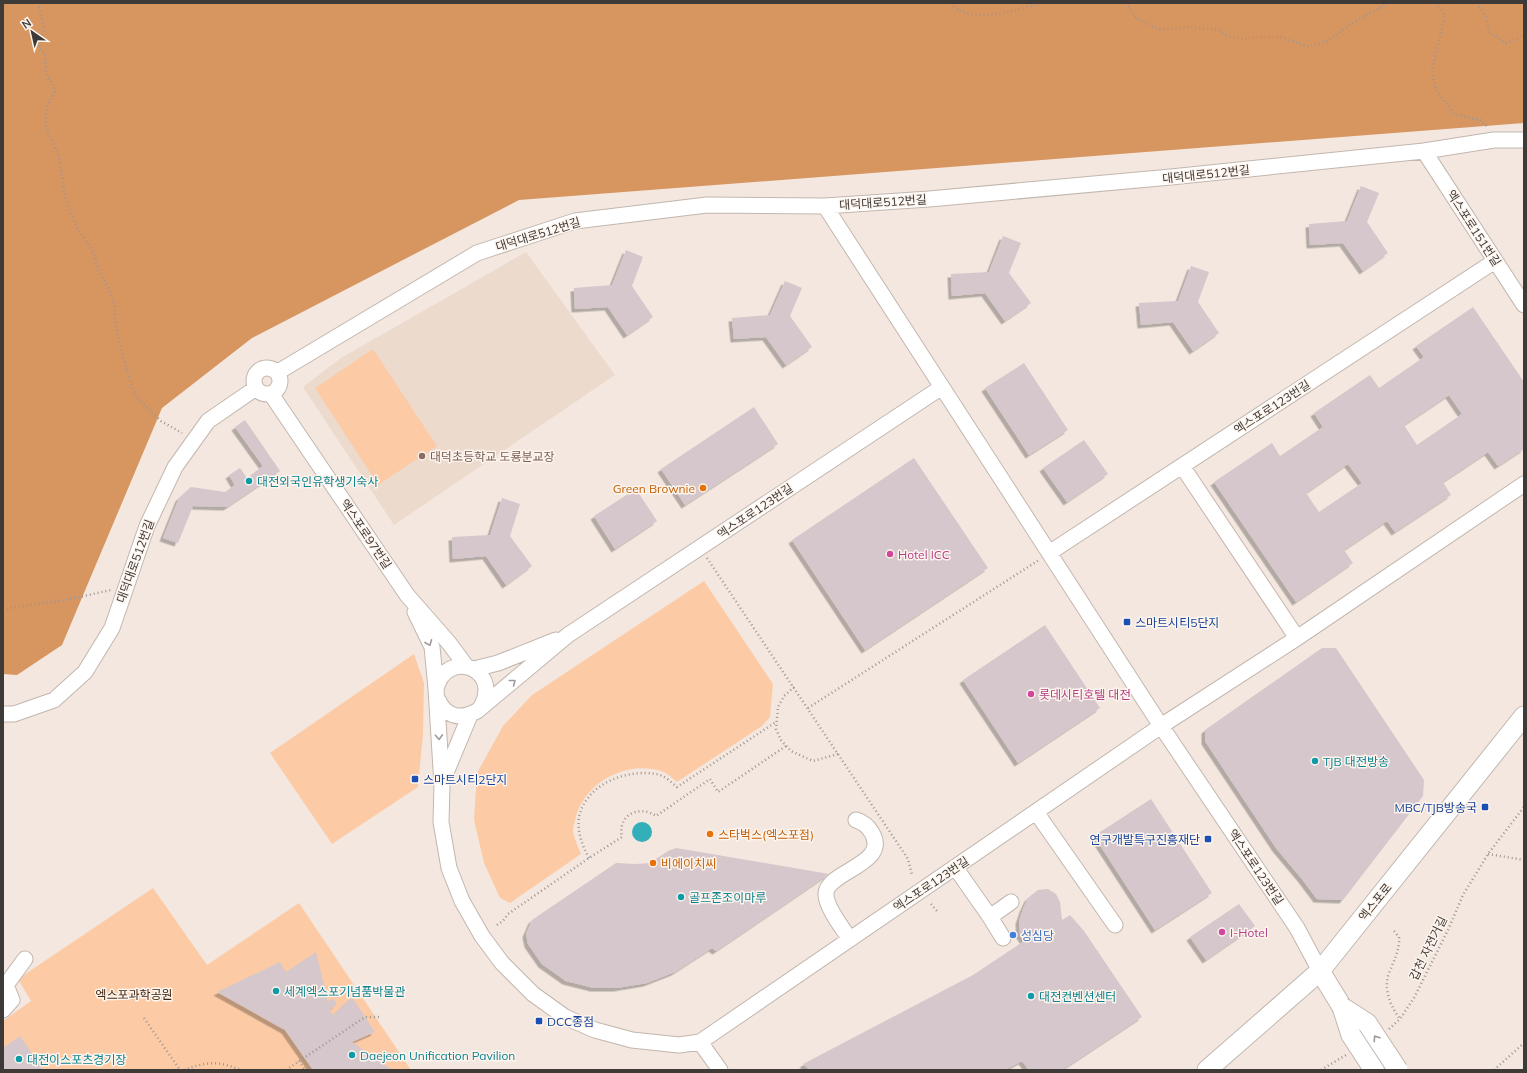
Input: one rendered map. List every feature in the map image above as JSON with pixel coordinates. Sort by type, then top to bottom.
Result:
[{"type":"main road","name":"엑스포로","points":[[1207,1070],[1320,971],[1524,716]]},
{"type":"main road","points":[[1320,971],[1342,1007],[1351,1035],[1374,1070]]},
{"type":"main road","points":[[1342,1007],[1367,1023],[1398,1070]]},
{"type":"street","name":"대덕대로512번길","points":[[278,372],[477,253],[575,221],[707,205],[825,206],[929,199],[1171,178],[1424,151],[1494,140],[1524,140]]},
{"type":"street","name":"엑스포로151번길","points":[[1424,151],[1524,305]]},
{"type":"street","name":"엑스포로123번길","points":[[825,206],[1162,726],[1297,928],[1320,971]]},
{"type":"street","name":"엑스포로123번길","points":[[1050,553],[1495,261]]},
{"type":"street","points":[[266,368],[274,369],[278,372],[280,384],[275,392],[271,394],[262,393],[256,388],[254,379],[258,371],[266,368]]},
{"type":"street","name":"엑스포로123번길","points":[[568,635],[942,387]]},
{"type":"street","name":"대덕대로512번길","points":[[3,714],[14,714],[54,700],[85,672],[112,628],[147,526],[176,467],[208,421],[256,388]]},
{"type":"street","name":"엑스포로97번길","points":[[271,394],[407,595]]},
{"type":"street","points":[[1182,466],[1297,638]]},
{"type":"street","name":"엑스포로123번길","points":[[700,1042],[1162,726],[1297,638],[1524,484]]},
{"type":"street","points":[[407,595],[470,668]]},
{"type":"street","points":[[407,595],[432,647],[442,785],[441,822],[449,868],[462,901],[482,936],[502,963],[528,989],[565,1017],[595,1030],[632,1040],[679,1046],[700,1042],[720,1070]]},
{"type":"street","points":[[470,668],[498,663],[568,635]]},
{"type":"street","points":[[482,705],[514,682],[568,635]]},
{"type":"street","points":[[458,666],[470,668],[481,674],[487,690],[486,698],[477,711],[470,715],[461,717],[454,716],[446,712],[440,706],[436,694],[438,681],[443,674],[450,669],[458,666]]},
{"type":"street","points":[[442,785],[470,715]]},
{"type":"street","points":[[1036,812],[1115,925]]},
{"type":"street","points":[[850,939],[831,910],[826,893],[829,886],[835,880],[866,860],[873,851],[873,834],[863,822],[856,820]]},
{"type":"street","points":[[955,867],[1003,938]]},
{"type":"street","points":[[990,917],[1011,902]]},
{"type":"street","points":[[3,1010],[12,1000],[4,986],[25,959]]},
{"type":"path","points":[[38,3],[44,28],[39,49],[45,53],[46,73],[56,90],[46,109],[46,128],[59,156],[65,198],[78,230],[94,254],[98,270],[105,281],[114,303],[117,334],[132,387],[137,398],[161,421],[195,439]]},
{"type":"path","points":[[951,3],[960,12],[976,15],[996,14],[1026,8],[1039,3]]},
{"type":"path","points":[[1126,3],[1136,18],[1159,30],[1191,27],[1218,30],[1228,36],[1242,39],[1254,37],[1281,37],[1309,46],[1328,40],[1352,23],[1388,3]]},
{"type":"path","points":[[1437,3],[1445,15],[1432,71],[1436,90],[1454,114],[1480,120],[1492,131],[1494,140]]},
{"type":"path","points":[[1477,3],[1486,17],[1489,32],[1506,43],[1524,36]]},
{"type":"path","points":[[808,708],[1050,553]]},
{"type":"path","points":[[707,558],[908,859],[912,875]]},
{"type":"path","points":[[3,609],[66,600],[126,587]]},
{"type":"path","points":[[794,687],[784,696],[778,707],[776,729],[781,740],[791,751],[813,761],[838,754]]},
{"type":"path","points":[[589,858],[582,844],[578,830],[580,816],[587,801],[596,789],[609,780],[640,773],[657,774],[669,780],[677,787],[776,722]]},
{"type":"path","points":[[497,925],[503,921],[508,914],[622,837],[622,825],[628,815],[638,810],[649,811],[656,816],[710,779],[718,792],[786,746]]},
{"type":"path","name":"갑천 자전거길","points":[[1388,1030],[1400,1019],[1414,998],[1448,930],[1463,895],[1488,854],[1524,807]]},
{"type":"path","points":[[1488,854],[1524,860]]},
{"type":"path","points":[[931,904],[937,911]]},
{"type":"path","points":[[1394,932],[1399,937],[1400,947],[1388,978],[1387,987],[1389,1000],[1400,1019]]},
{"type":"path","points":[[286,1070],[365,1017],[381,1018]]},
{"type":"path","points":[[144,1018],[180,1070]]},
{"type":"path","points":[[1494,1070],[1524,1043]]},
{"type":"path","points":[[1321,1070],[1349,1054]]},
{"type":"path","points":[[299,1061],[305,1070]]},
{"type":"path","points":[[184,1070],[202,1064],[221,1063],[240,1070]]},
{"type":"shaded area","points":[[3,3],[1524,3],[1524,123],[519,200],[252,338],[162,408],[62,645],[17,675],[3,674]]},
{"type":"shaded area","name":"대덕초등학교 도룡분교장","points":[[526,252],[615,375],[394,525],[303,387],[341,358]]},
{"type":"green space","points":[[373,349],[437,446],[378,485],[315,388]]},
{"type":"green space","points":[[704,581],[773,684],[770,717],[762,726],[677,782],[661,771],[647,768],[620,772],[607,778],[586,796],[579,808],[573,830],[581,854],[510,903],[500,898],[484,863],[474,820],[477,773],[503,726],[532,695]]},
{"type":"green space","points":[[414,654],[424,683],[423,733],[418,787],[332,844],[270,753]]},
{"type":"green space","name":"엑스포과학공원","points":[[153,888],[207,965],[299,903],[411,1070],[3,1070],[3,1021],[31,1001],[18,979]]},
{"type":"water","points":[[642,822],[649,825],[652,832],[649,839],[642,842],[635,839],[632,832],[635,825]]},
{"type":"building","points":[[1361,186],[1379,193],[1367,222],[1388,253],[1363,271],[1343,243],[1310,245],[1309,224],[1347,221]]},
{"type":"building","points":[[1003,236],[1021,243],[1009,273],[1031,303],[1005,321],[985,293],[952,296],[951,274],[989,272]]},
{"type":"building","points":[[626,250],[643,257],[632,286],[653,317],[627,335],[608,307],[575,309],[574,288],[612,285]]},
{"type":"building","points":[[1191,266],[1209,272],[1198,302],[1219,333],[1193,351],[1173,322],[1141,325],[1139,303],[1178,301]]},
{"type":"building","points":[[785,281],[802,288],[790,316],[812,347],[786,365],[766,337],[734,339],[732,318],[770,315]]},
{"type":"building","points":[[1473,307],[1524,382],[1524,449],[1498,466],[1488,452],[1443,482],[1451,495],[1395,532],[1387,521],[1344,550],[1353,563],[1296,602],[1214,482],[1272,443],[1280,456],[1323,427],[1314,413],[1370,375],[1379,388],[1424,357],[1416,346]],"holes":[[[1449,395],[1462,414],[1417,445],[1404,425]],[[1348,464],[1362,483],[1319,512],[1306,493]]]},
{"type":"building","points":[[1024,363],[1068,430],[1029,455],[985,388]]},
{"type":"building","points":[[754,407],[778,444],[685,505],[661,469]]},
{"type":"building","name":"대전외국인유학생기숙사","points":[[245,420],[280,471],[227,507],[193,506],[178,543],[163,538],[179,498],[191,487],[225,492],[235,485],[229,475],[240,468],[247,478],[263,466],[235,427]]},
{"type":"building","points":[[1084,440],[1108,474],[1067,502],[1043,468]]},
{"type":"building","name":"Hotel ICC","points":[[914,458],[988,568],[865,650],[792,540]]},
{"type":"building","points":[[636,489],[657,521],[615,549],[594,516]]},
{"type":"building","points":[[502,498],[520,504],[510,536],[532,566],[506,585],[486,556],[453,559],[452,537],[490,535]]},
{"type":"building","name":"롯데시티호텔 대전","points":[[1045,625],[1100,708],[1018,763],[963,680]]},
{"type":"building","name":"TJB 대전방송","points":[[1322,648],[1336,648],[1424,780],[1423,796],[1343,900],[1317,899],[1276,848],[1205,741],[1205,730]]},
{"type":"building","points":[[1151,799],[1212,893],[1155,930],[1094,836]]},
{"type":"building","name":"골프존조이마루","points":[[676,848],[829,874],[716,951],[712,948],[675,972],[647,983],[617,988],[594,988],[566,981],[542,964],[528,944],[526,934],[532,920],[616,863],[650,863],[668,851]]},
{"type":"building","name":"대전컨벤션센터","points":[[1048,889],[1056,894],[1060,902],[1062,920],[1070,915],[1084,931],[1142,1017],[1062,1070],[1029,1070],[1022,1061],[1005,1070],[810,1070],[803,1064],[973,975],[1024,941],[1020,935],[1019,921],[1028,898],[1038,890]]},
{"type":"building","name":"I-Hotel","points":[[1239,904],[1255,926],[1206,960],[1190,937]]},
{"type":"building","points":[[316,952],[328,1002],[333,998],[337,1004],[330,1010],[333,1015],[352,997],[375,1032],[352,1042],[392,1070],[313,1070],[285,1030],[217,992],[280,962],[286,972]]},
{"type":"building","name":"대전이스포츠경기장","points":[[20,1036],[43,1070],[3,1070],[3,1048]]},
{"type":"place","name":"대덕초등학교 도룡분교장","points":[[422,456]]},
{"type":"place","name":"대전외국인유학생기숙사","points":[[249,481]]},
{"type":"place","name":"Green Brownie","points":[[703,488]]},
{"type":"place","name":"Hotel ICC","points":[[890,554]]},
{"type":"place","name":"스마트시티5단지","points":[[1127,622]]},
{"type":"place","name":"롯데시티호텔 대전","points":[[1031,694]]},
{"type":"place","name":"TJB 대전방송","points":[[1315,761]]},
{"type":"place","name":"스마트시티2단지","points":[[415,779]]},
{"type":"place","name":"MBC/TJB방송국","points":[[1485,807]]},
{"type":"place","name":"스타벅스(엑스포점)","points":[[710,834]]},
{"type":"place","name":"연구개발특구진흥재단","points":[[1208,839]]},
{"type":"place","name":"비에이치씨","points":[[653,863]]},
{"type":"place","name":"골프존조이마루","points":[[681,897]]},
{"type":"place","name":"I-Hotel","points":[[1222,932]]},
{"type":"place","name":"성심당","points":[[1013,935]]},
{"type":"place","name":"세계엑스포기념품박물관","points":[[276,991]]},
{"type":"place","name":"대전컨벤션센터","points":[[1031,996]]},
{"type":"place","name":"DCC종점","points":[[539,1021]]},
{"type":"place","name":"Daejeon Unification Pavilion","points":[[352,1055]]},
{"type":"place","name":"대전이스포츠경기장","points":[[19,1059]]}]
